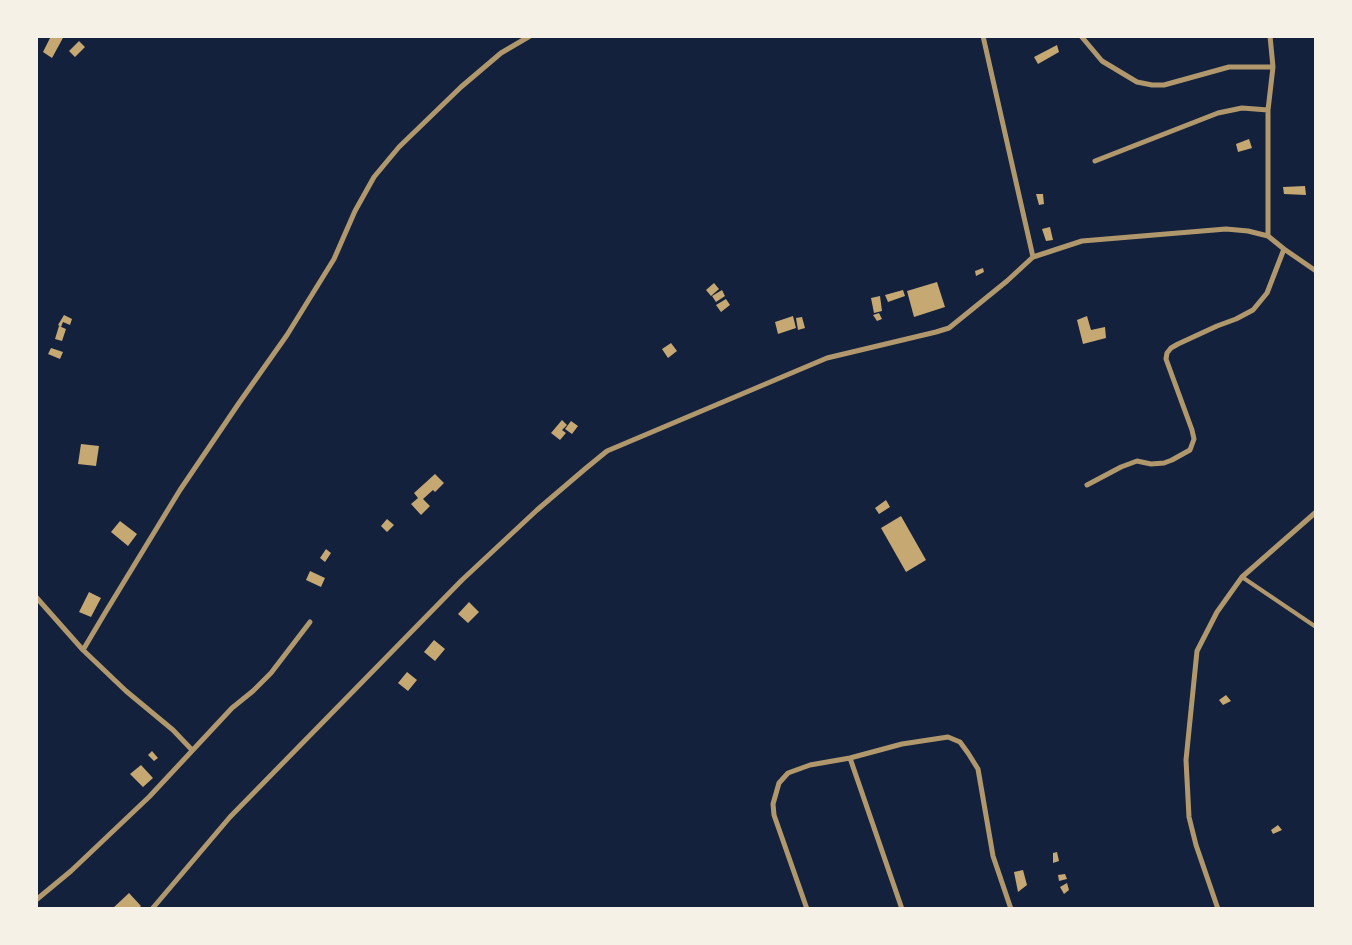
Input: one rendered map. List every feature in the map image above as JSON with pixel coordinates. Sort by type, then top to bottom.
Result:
[{"type":"street","points":[[83,650],[180,490],[293,327],[334,259],[355,211],[374,178],[399,148],[461,87],[501,53],[530,36]]},
{"type":"street","points":[[983,36],[1033,257]]},
{"type":"street","points":[[1082,36],[1102,61],[1137,82],[1152,85],[1164,85],[1229,67],[1273,67]]},
{"type":"street","points":[[1268,236],[1268,110],[1273,67],[1270,36]]},
{"type":"street","points":[[1095,161],[1218,113],[1242,108],[1268,110]]},
{"type":"street","points":[[152,909],[230,817],[462,580],[537,510],[607,451],[826,358],[949,328],[1007,281],[1033,257],[1082,241],[1226,228],[1268,236],[1284,250],[1316,271]]},
{"type":"street","points":[[1087,485],[1137,461],[1151,464],[1164,463],[1190,450],[1194,439],[1192,430],[1166,358],[1167,353],[1170,348],[1178,344],[1253,310],[1267,293],[1284,250]]},
{"type":"street","points":[[1218,909],[1188,817],[1186,760],[1197,651],[1217,612],[1242,577],[1316,512]]},
{"type":"street","points":[[36,597],[83,650],[126,691],[173,730],[192,750]]},
{"type":"street","points":[[36,900],[100,845],[149,797],[232,708],[253,691],[270,673],[310,622]]},
{"type":"street","points":[[807,909],[774,815],[773,804],[779,783],[788,773],[810,765],[850,758],[902,744],[948,738],[960,742],[978,770],[993,856],[1011,909]]},
{"type":"street","points":[[850,758],[902,909]]},
{"type":"lane","points":[[1242,577],[1316,627]]},
{"type":"building","points":[[51,36],[64,36],[52,58],[43,52]]},
{"type":"building","points":[[79,41],[85,47],[75,57],[69,51]]},
{"type":"building","points":[[1057,45],[1059,52],[1038,64],[1034,57]]},
{"type":"building","points":[[1249,139],[1252,148],[1238,152],[1236,144]]},
{"type":"building","points":[[1305,186],[1306,195],[1284,194],[1283,187]]},
{"type":"building","points":[[1036,194],[1043,194],[1044,204],[1039,205]]},
{"type":"building","points":[[1050,227],[1053,240],[1046,241],[1042,229]]},
{"type":"building","points":[[983,268],[984,272],[976,276],[975,271]]},
{"type":"building","points":[[937,282],[945,307],[914,317],[907,291]]},
{"type":"building","points":[[714,283],[719,289],[711,296],[706,290]]},
{"type":"building","points":[[722,290],[725,296],[716,302],[712,296]]},
{"type":"building","points":[[903,290],[905,296],[888,302],[885,295]]},
{"type":"building","points":[[880,296],[882,311],[874,313],[871,298]]},
{"type":"building","points":[[726,299],[730,305],[721,312],[716,305]]},
{"type":"building","points":[[879,313],[882,319],[877,321],[873,315]]},
{"type":"building","points":[[64,315],[72,319],[70,325],[63,322],[61,327],[58,325]]},
{"type":"building","points":[[793,316],[796,328],[778,334],[775,322]]},
{"type":"building","points":[[1087,316],[1091,330],[1105,327],[1106,338],[1083,344],[1077,320]]},
{"type":"building","points":[[802,317],[805,328],[798,330],[796,318]]},
{"type":"building","points":[[59,326],[66,329],[62,341],[55,339]]},
{"type":"building","points":[[671,343],[677,351],[668,358],[662,349]]},
{"type":"building","points":[[51,348],[63,352],[60,359],[48,354]]},
{"type":"building","points":[[562,420],[567,425],[562,430],[566,433],[560,440],[551,433]]},
{"type":"building","points":[[571,421],[578,426],[572,434],[565,429]]},
{"type":"building","points":[[81,444],[99,446],[96,466],[78,464]]},
{"type":"building","points":[[435,474],[444,483],[435,492],[433,490],[423,499],[430,506],[421,515],[411,504],[418,498],[414,493]]},
{"type":"building","points":[[886,500],[890,507],[879,514],[875,508]]},
{"type":"building","points":[[901,516],[926,560],[906,572],[881,528]]},
{"type":"building","points":[[387,519],[394,525],[387,532],[381,526]]},
{"type":"building","points":[[120,521],[137,534],[128,546],[111,532]]},
{"type":"building","points":[[326,549],[331,553],[325,562],[320,558]]},
{"type":"building","points":[[310,571],[325,578],[321,587],[306,580]]},
{"type":"building","points":[[89,592],[101,598],[91,617],[79,612]]},
{"type":"building","points":[[469,602],[479,612],[468,623],[458,614]]},
{"type":"building","points":[[434,640],[445,649],[435,661],[424,652]]},
{"type":"building","points":[[407,672],[417,680],[408,691],[398,683]]},
{"type":"building","points":[[1226,695],[1231,701],[1223,705],[1219,700]]},
{"type":"building","points":[[152,751],[158,758],[154,761],[148,755]]},
{"type":"building","points":[[141,765],[153,778],[143,787],[130,774]]},
{"type":"building","points":[[1278,825],[1282,830],[1273,834],[1271,830]]},
{"type":"building","points":[[1057,852],[1059,861],[1053,863],[1053,853]]},
{"type":"building","points":[[1023,870],[1027,885],[1018,892],[1014,872]]},
{"type":"building","points":[[1065,874],[1067,879],[1059,881],[1058,875]]},
{"type":"building","points":[[1067,883],[1069,890],[1064,894],[1060,887]]},
{"type":"building","points":[[129,893],[141,906],[138,909],[112,909]]}]
